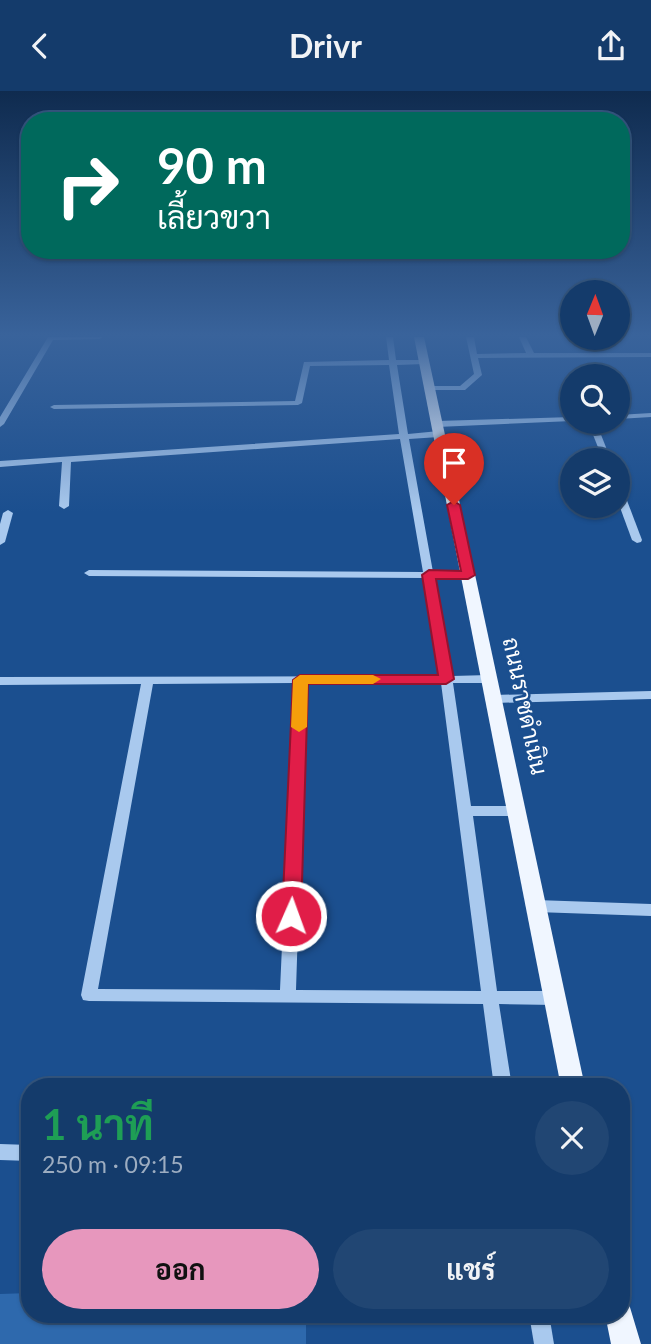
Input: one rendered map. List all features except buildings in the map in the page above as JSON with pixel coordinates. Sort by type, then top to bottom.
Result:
[{"type":"main road","name":"ถนนราชดำเนิน","points":[[431,395],[571,1078]]},
{"type":"main road","points":[[622,1323],[626,1344]]},
{"type":"street","points":[[0,424],[17,395]]},
{"type":"street","points":[[54,407],[298,403],[300,395]]},
{"type":"street","points":[[397,395],[446,679],[502,1078]]},
{"type":"street","points":[[630,416],[651,415]]},
{"type":"street","points":[[0,464],[403,437],[438,429],[560,420]]},
{"type":"street","points":[[65,506],[67,458]]},
{"type":"street","points":[[0,542],[8,513]]},
{"type":"street","points":[[629,518],[637,540]]},
{"type":"street","points":[[89,573],[468,575]]},
{"type":"street","points":[[0,681],[489,679]]},
{"type":"street","points":[[148,680],[89,995],[555,998]]},
{"type":"street","points":[[288,995],[300,680]]},
{"type":"street","points":[[494,699],[651,695]]},
{"type":"street","points":[[464,811],[516,811]]},
{"type":"street","points":[[536,907],[651,910]]},
{"type":"street","points":[[0,1152],[21,1153]]},
{"type":"street","points":[[540,1323],[544,1344]]},
{"type":"shaded area","points":[[21,1293],[21,1323],[306,1323],[306,1344],[0,1344],[0,1294]]},
{"type":"slow traffic","points":[[299,727],[300,680],[373,679]]},
{"type":"route","points":[[291,916],[300,680],[446,679],[429,575],[468,575],[454,505]]}]
